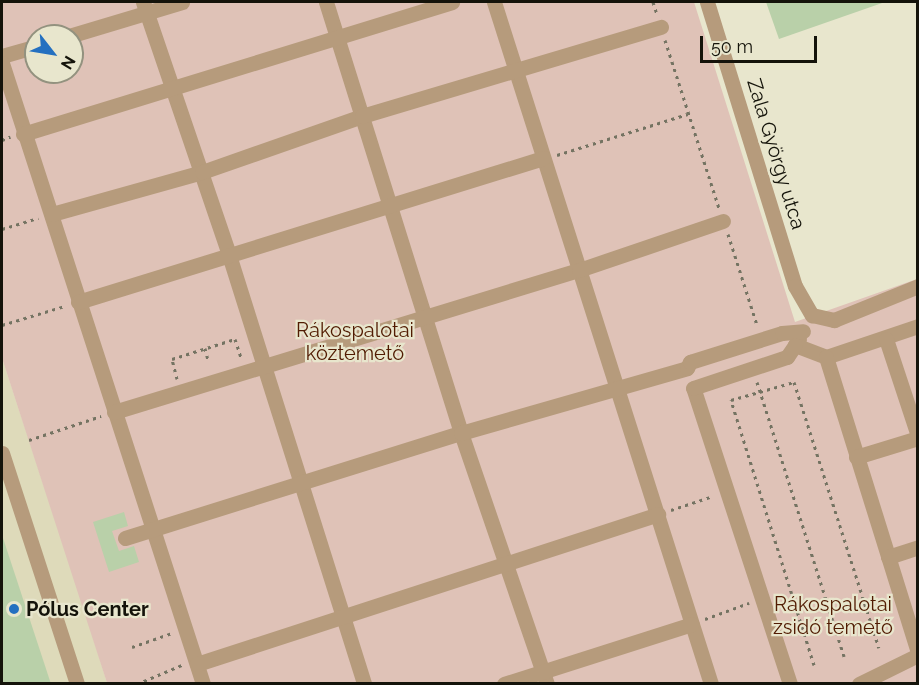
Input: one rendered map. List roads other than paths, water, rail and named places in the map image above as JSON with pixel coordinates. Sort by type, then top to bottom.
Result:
[{"type":"street","points":[[84,30],[145,7],[182,2]]},
{"type":"street","points":[[326,2],[427,315],[461,433],[508,563],[545,677]]},
{"type":"street","points":[[23,134],[338,34],[452,2]]},
{"type":"street","points":[[494,2],[711,684]]},
{"type":"street","name":"Zala György utca","points":[[707,2],[795,286],[812,315]]},
{"type":"street","points":[[145,7],[174,87],[229,255],[364,684]]},
{"type":"street","points":[[51,214],[202,172],[362,116],[661,27]]},
{"type":"street","points":[[2,56],[24,50]]},
{"type":"street","points":[[2,63],[23,134],[203,684]]},
{"type":"street","points":[[78,302],[543,158]]},
{"type":"street","points":[[114,412],[579,270],[723,221]]},
{"type":"street","points":[[693,388],[787,357],[812,315],[834,320],[918,286]]},
{"type":"street","points":[[795,345],[826,357],[886,339],[918,326]]},
{"type":"street","points":[[790,684],[687,368],[690,362],[782,333],[803,331]]},
{"type":"street","points":[[856,457],[918,437],[886,339]]},
{"type":"street","points":[[826,357],[918,654],[859,684]]},
{"type":"street","points":[[125,538],[461,433],[687,368]]},
{"type":"street","points":[[2,453],[77,684]]},
{"type":"street","points":[[196,662],[343,620],[657,514]]},
{"type":"street","points":[[888,557],[918,547]]},
{"type":"street","points":[[504,684],[545,677],[692,624]]},
{"type":"place","name":"Pólus Center","points":[[14,609]]},
{"type":"park label","name":"Rákospalotai köztemető","points":[[355,342]]},
{"type":"park label","name":"Rákospalotai zsidó temető","points":[[833,616]]}]
